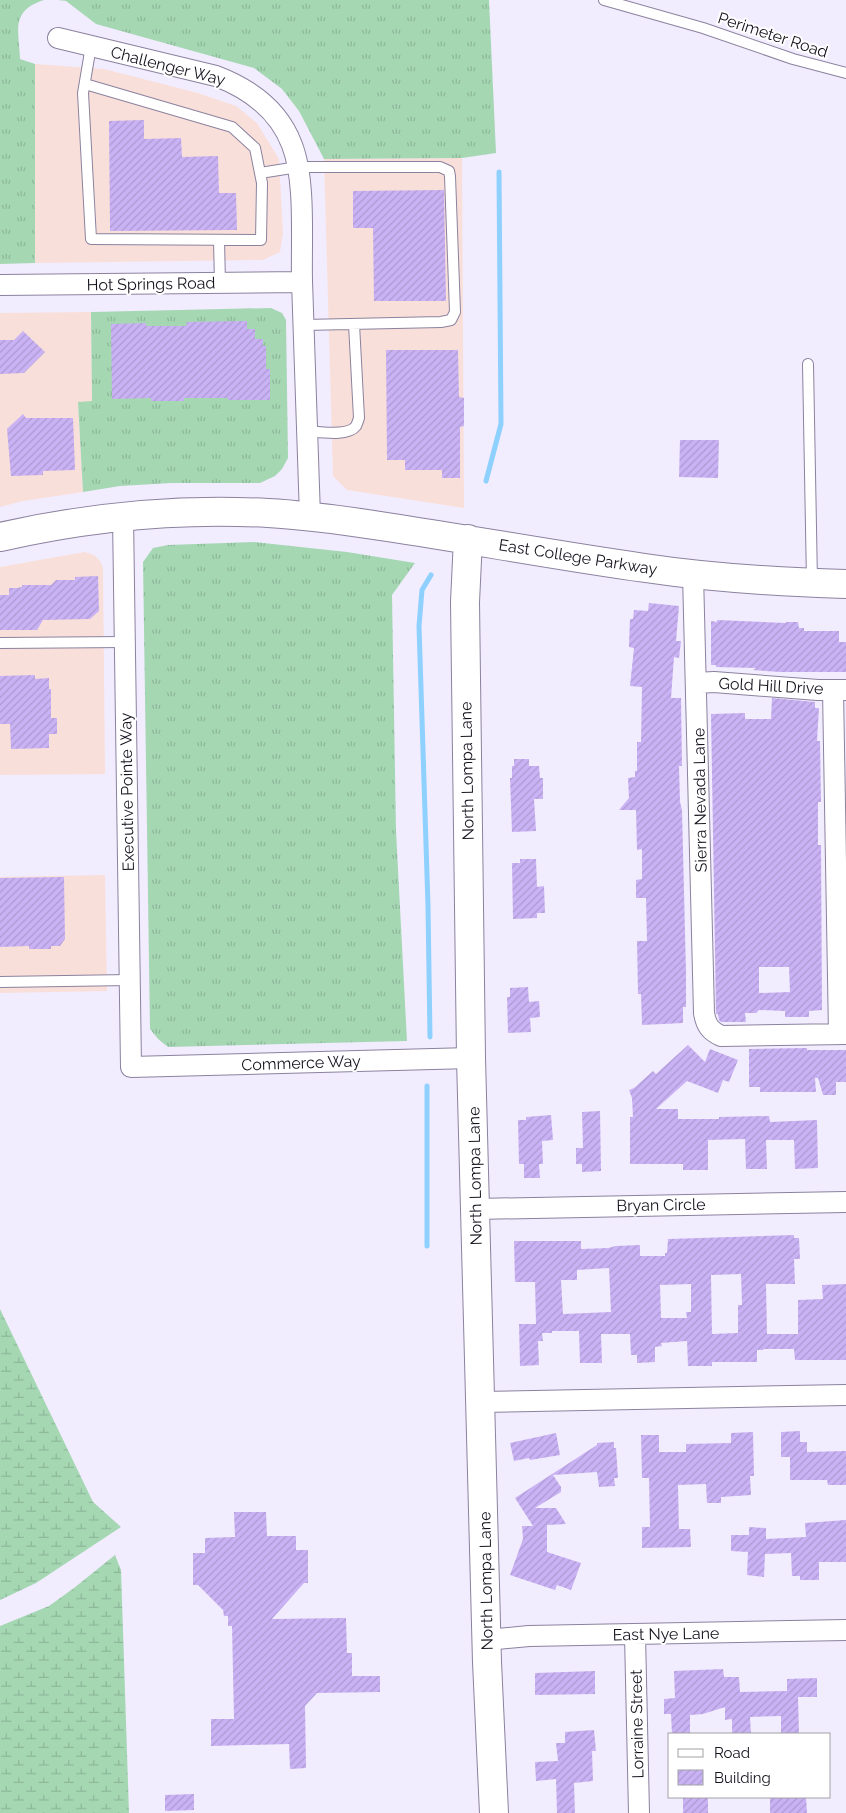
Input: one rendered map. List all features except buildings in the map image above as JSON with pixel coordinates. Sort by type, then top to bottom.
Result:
[{"type":"street","name":"Challenger Way","points":[[58,38],[216,76],[232,82],[261,100],[275,115],[287,133],[296,156],[300,185],[302,282]]},
{"type":"street","name":"Hot Springs Road","points":[[0,286],[302,282]]},
{"type":"street","points":[[302,282],[310,516]]},
{"type":"street","name":"East College Parkway","points":[[0,537],[39,528],[123,516],[213,512],[268,513],[310,516],[693,574],[736,579],[846,584]]},
{"type":"street","name":"Executive Pointe Way","points":[[123,516],[131,1068]]},
{"type":"street","name":"North Lompa Lane","points":[[468,539],[464,602],[471,1058],[487,1640],[494,1813]]},
{"type":"street","name":"Sierra Nevada Lane","points":[[693,574],[704,1013],[706,1025],[715,1034],[722,1036],[842,1034]]},
{"type":"street","name":"Gold Hill Drive","points":[[697,684],[714,682],[839,690]]},
{"type":"street","points":[[839,690],[842,1034]]},
{"type":"street","name":"Commerce Way","points":[[131,1068],[471,1058]]},
{"type":"street","name":"Bryan Circle","points":[[476,1210],[846,1202]]},
{"type":"street","points":[[480,1402],[846,1395]]},
{"type":"street","name":"East Nye Lane","points":[[487,1640],[529,1636],[846,1630]]},
{"type":"street","name":"Lorraine Street","points":[[636,1635],[638,1813]]},
{"type":"lane","name":"Perimeter Road","points":[[604,0],[703,28],[793,59],[846,73]]},
{"type":"lane","points":[[85,84],[232,128],[255,148],[262,183],[261,240],[91,239],[83,93],[90,46]]},
{"type":"lane","points":[[260,173],[298,168],[440,167],[448,171],[451,180],[455,312],[451,320],[441,322],[304,325]]},
{"type":"lane","points":[[219,240],[220,283]]},
{"type":"lane","points":[[307,431],[340,433],[356,427],[359,418],[354,324]]},
{"type":"lane","points":[[808,364],[812,583]]},
{"type":"lane","points":[[0,644],[125,642]]},
{"type":"lane","points":[[0,982],[130,980]]},
{"type":"shaded area","points":[[35,64],[104,69],[198,93],[236,106],[257,123],[279,159],[283,233],[280,252],[263,260],[35,263]]},
{"type":"shaded area","points":[[462,158],[464,508],[347,490],[333,476],[324,159]]},
{"type":"shaded area","points":[[91,312],[92,402],[78,402],[83,492],[23,501],[0,507],[0,313]]},
{"type":"shaded area","points":[[85,552],[94,555],[100,561],[103,568],[105,774],[0,775],[0,567]]},
{"type":"shaded area","points":[[105,875],[107,991],[0,993],[0,877]]},
{"type":"green space","points":[[0,0],[44,0],[26,10],[21,16],[18,30],[20,59],[35,64],[35,263],[0,264]]},
{"type":"green space","points":[[58,0],[489,0],[496,153],[462,158],[324,159],[299,111],[282,89],[254,68],[96,24],[66,1]]},
{"type":"green space","points":[[271,308],[282,313],[286,320],[288,458],[282,469],[275,476],[260,483],[171,483],[120,486],[83,492],[78,402],[92,401],[91,312]]},
{"type":"green space","points":[[254,542],[347,552],[415,563],[392,595],[396,831],[407,1041],[168,1047],[150,1029],[143,562],[153,548],[168,545]]},
{"type":"green space","points":[[0,1309],[93,1502],[121,1527],[36,1583],[0,1600]]},
{"type":"green space","points":[[115,1555],[121,1570],[129,1813],[0,1813],[0,1626],[49,1606]]},
{"type":"waterway","points":[[486,481],[501,424],[499,172]]},
{"type":"waterway","points":[[430,1037],[428,906],[419,626],[422,590],[431,575]]},
{"type":"waterway","points":[[427,1086],[427,1246]]}]
